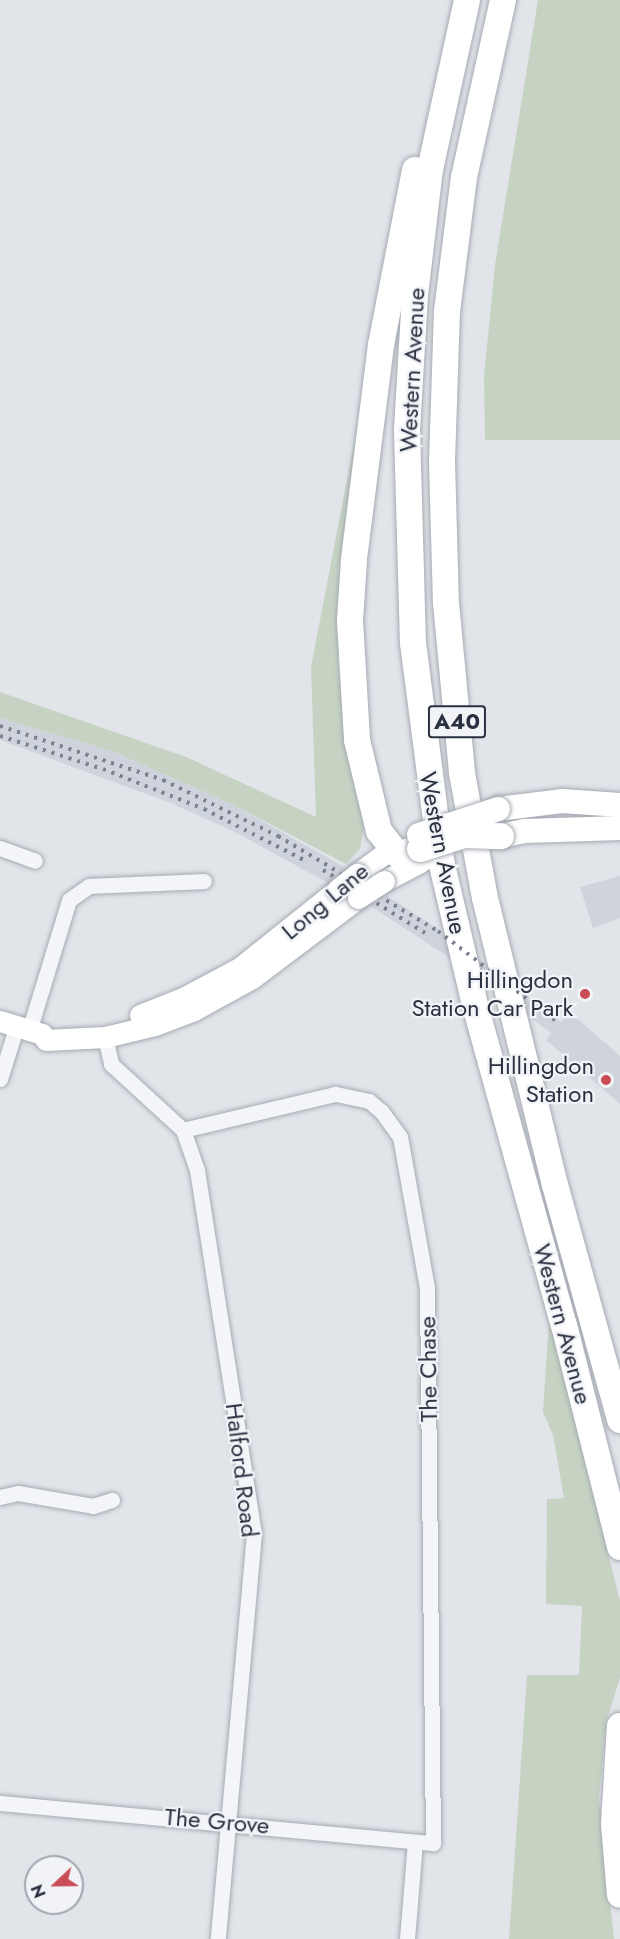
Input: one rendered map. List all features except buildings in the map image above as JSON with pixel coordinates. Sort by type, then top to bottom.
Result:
[{"type":"highway","name":"Western Avenue","points":[[503,0],[464,177],[447,311],[442,462],[446,603],[462,773],[485,898],[555,1185],[620,1420]]},
{"type":"highway","name":"Western Avenue","points":[[466,2],[430,169],[412,325],[406,499],[412,643],[430,795],[449,895],[620,1547]]},
{"type":"highway","points":[[466,2],[437,75],[399,240],[354,560],[350,664],[357,740],[379,831],[391,849],[403,854],[464,835],[501,836]]},
{"type":"highway","points":[[620,1726],[614,1824],[620,1895]]},
{"type":"main road","name":"Long Lane","points":[[22,1028],[123,1020],[183,998],[242,967],[345,896],[384,881],[420,848],[498,809],[562,801],[620,806]]},
{"type":"main road","points":[[501,836],[535,830],[620,828]]},
{"type":"main road","name":"Long Lane","points":[[22,1028],[46,1040],[105,1037],[155,1025],[223,995],[277,961],[345,896],[363,869],[391,849]]},
{"type":"street","points":[[0,848],[35,861]]},
{"type":"street","points":[[0,1078],[22,1028],[69,900],[89,886],[204,881]]},
{"type":"street","name":"Halford Road","points":[[105,1037],[111,1064],[183,1130],[197,1170],[254,1533],[227,1821],[219,1939]]},
{"type":"street","name":"The Chase","points":[[183,1130],[335,1094],[369,1101],[382,1112],[400,1137],[427,1288],[434,1843]]},
{"type":"street","points":[[0,1497],[18,1493],[93,1506],[112,1500]]},
{"type":"street","name":"The Grove","points":[[0,1803],[227,1821],[434,1843]]},
{"type":"street","points":[[406,1939],[415,1842]]},
{"type":"shaded area","points":[[0,718],[112,751],[234,805],[339,864],[453,939],[561,1022],[570,1012],[620,1056],[620,1104],[546,1040],[551,1033],[444,954],[372,907],[233,831],[171,803],[0,740]]},
{"type":"shaded area","points":[[620,876],[620,918],[593,928],[580,887]]},
{"type":"green space","points":[[538,0],[620,0],[620,440],[485,440],[484,376],[495,265]]},
{"type":"green space","points":[[374,339],[343,560],[338,664],[350,768],[364,826],[360,849],[346,864],[234,805],[112,751],[0,718],[0,692],[186,757],[316,817],[311,667]]},
{"type":"green space","points":[[549,1319],[620,1601],[620,1678],[606,1722],[599,1798],[614,1939],[509,1939],[527,1675],[579,1675],[582,1606],[546,1604],[547,1499],[564,1498],[553,1435],[543,1412]]},
{"type":"railway","points":[[0,726],[163,780],[278,836],[438,931],[560,1024]]},
{"type":"railway","points":[[0,736],[103,769],[204,809],[304,860]]},
{"type":"railway","points":[[323,870],[425,933]]},
{"type":"place","name":"Hillingdon Station Car Park","points":[[585,994]]},
{"type":"place","name":"Hillingdon Station","points":[[606,1080]]}]
